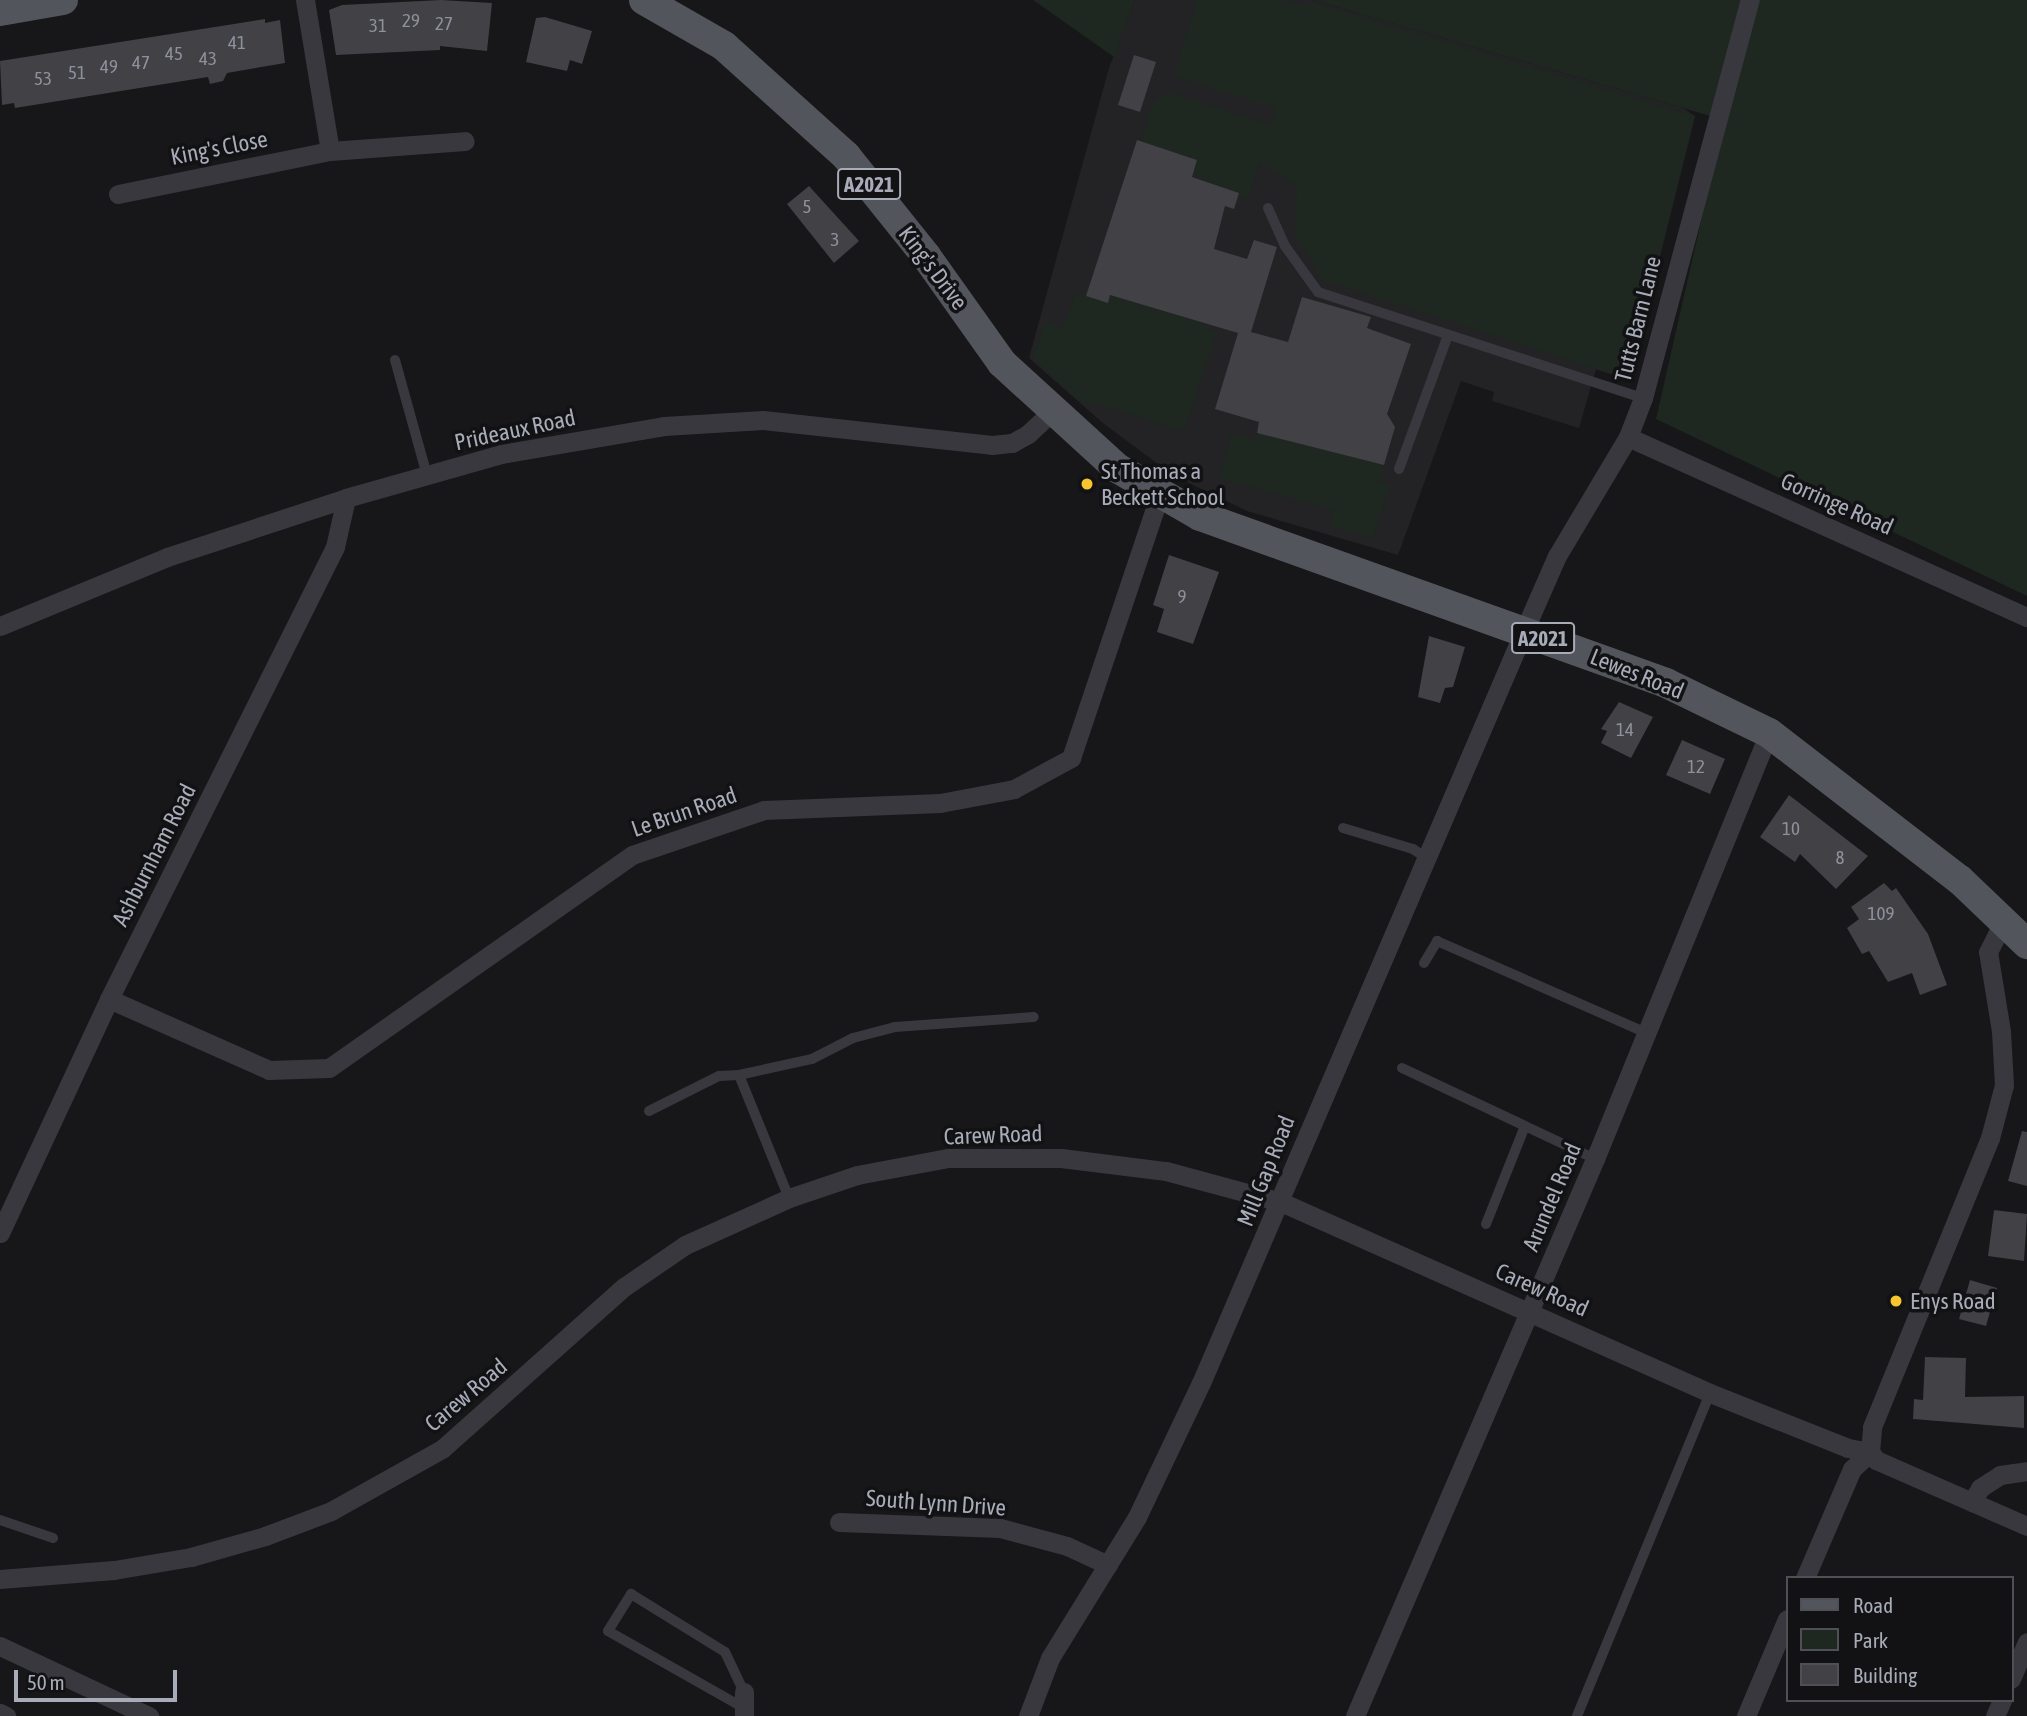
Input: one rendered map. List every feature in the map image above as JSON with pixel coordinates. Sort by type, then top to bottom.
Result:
[{"type":"main road","points":[[0,11],[63,0]]},
{"type":"main road","name":"King's Drive","points":[[644,0],[724,46],[846,156],[926,256],[1002,363],[1053,411]]},
{"type":"main road","name":"Lewes Road","points":[[1053,411],[1090,446],[1159,496],[1200,516],[1666,683],[1769,733],[1960,880],[2027,944]]},
{"type":"street","points":[[305,0],[330,151]]},
{"type":"street","name":"Tutts Barn Lane","points":[[1524,631],[1557,556],[1628,437],[1643,398],[1750,0]]},
{"type":"street","name":"King's Close","points":[[118,194],[330,151],[465,141]]},
{"type":"street","name":"Prideaux Road","points":[[0,626],[166,557],[346,498],[501,454],[664,426],[763,420],[992,445],[1012,443],[1028,434],[1053,411]]},
{"type":"street","name":"Gorringe Road","points":[[1628,437],[2027,617]]},
{"type":"street","name":"Le Brun Road","points":[[109,999],[269,1070],[329,1068],[632,855],[764,810],[940,803],[1014,789],[1071,758],[1159,496]]},
{"type":"street","name":"Ashburnham Road","points":[[0,1233],[109,999],[335,547],[346,498]]},
{"type":"street","name":"Mill Gap Road","points":[[1028,1716],[1050,1658],[1137,1517],[1190,1407],[1281,1202],[1524,631]]},
{"type":"street","name":"Arundel Road","points":[[1355,1716],[1595,1159],[1644,1032],[1769,733]]},
{"type":"street","points":[[1806,1576],[1852,1469],[1870,1452],[1872,1427],[1990,1138],[2004,1085],[2001,1031],[1988,952],[2004,920]]},
{"type":"street","name":"Carew Road","points":[[0,1579],[114,1570],[191,1557],[265,1536],[331,1511],[442,1449],[624,1287],[685,1245],[789,1198],[857,1175],[948,1158],[1061,1158],[1166,1171],[1281,1202],[1530,1311],[1710,1394],[1848,1448],[1870,1452],[1876,1460],[2027,1526]]},
{"type":"street","points":[[1972,1502],[1980,1488],[2000,1475],[2027,1471]]},
{"type":"street","name":"South Lynn Drive","points":[[839,1521],[999,1528],[1068,1546],[1108,1565]]},
{"type":"street","points":[[1746,1716],[1786,1621]]},
{"type":"street","points":[[2013,1674],[2027,1642]]},
{"type":"street","points":[[0,1646],[115,1709],[149,1716]]},
{"type":"street","points":[[0,1713],[6,1716]]},
{"type":"lane","points":[[1268,208],[1285,246],[1318,292],[1643,398]]},
{"type":"lane","points":[[1399,469],[1448,335]]},
{"type":"lane","points":[[395,360],[427,475]]},
{"type":"lane","points":[[1343,828],[1413,849],[1428,859]]},
{"type":"lane","points":[[1424,963],[1437,941],[1644,1032]]},
{"type":"lane","points":[[649,1111],[719,1076],[739,1075],[812,1059],[853,1038],[895,1027],[1034,1017]]},
{"type":"lane","points":[[1402,1068],[1595,1159]]},
{"type":"lane","points":[[739,1075],[789,1198]]},
{"type":"lane","points":[[1486,1224],[1525,1126]]},
{"type":"lane","points":[[1577,1716],[1710,1394]]},
{"type":"lane","points":[[0,1520],[53,1538]]},
{"type":"lane","points":[[631,1594],[725,1652],[744,1705],[608,1631],[631,1594]]},
{"type":"shaded area","points":[[1135,0],[1313,0],[1683,108],[1695,116],[1629,380],[1596,369],[1579,428],[1492,401],[1494,392],[1461,381],[1398,555],[1247,511],[1173,475],[1104,424],[1029,358],[1109,68]]},
{"type":"green space","points":[[1033,0],[1135,0],[1114,57]]},
{"type":"green space","points":[[1197,0],[1283,0],[1308,7],[1311,2],[1695,116],[1629,380],[1321,279],[1294,231],[1297,187],[1260,162],[1248,199],[1238,196],[1239,193],[1192,177],[1197,160],[1141,142],[1152,103],[1168,92],[1272,125],[1276,108],[1174,76]]},
{"type":"green space","points":[[1313,0],[2027,0],[2027,596],[1656,419],[1724,120]]},
{"type":"green space","points":[[1076,292],[1107,303],[1110,295],[1211,326],[1209,332],[1216,334],[1184,431],[1086,401],[1085,406],[1033,358],[1045,322],[1063,328]]},
{"type":"green space","points":[[1257,433],[1384,465],[1379,481],[1390,485],[1373,538],[1330,525],[1334,510],[1219,478],[1232,434],[1254,440]]},
{"type":"building","points":[[441,0],[492,3],[487,51],[440,46],[440,50],[336,55],[329,10],[342,5]]},
{"type":"building","points":[[545,17],[592,31],[582,64],[570,60],[567,71],[526,62],[536,18]]},
{"type":"building","points":[[265,19],[265,23],[280,20],[285,63],[227,73],[223,81],[210,84],[208,77],[15,108],[14,103],[2,105],[0,61]]},
{"type":"building","points":[[1134,55],[1156,62],[1140,112],[1118,105]]},
{"type":"building","points":[[1137,140],[1197,160],[1192,177],[1239,193],[1234,209],[1225,206],[1214,249],[1247,259],[1254,240],[1277,247],[1251,332],[1288,342],[1302,297],[1371,317],[1367,328],[1411,344],[1387,414],[1395,427],[1384,465],[1257,433],[1259,422],[1215,409],[1238,333],[1110,295],[1108,303],[1086,296]]},
{"type":"building","points":[[809,186],[859,241],[834,263],[787,204]]},
{"type":"building","points":[[1169,555],[1219,572],[1193,644],[1157,632],[1164,609],[1153,605]]},
{"type":"building","points":[[1429,636],[1465,647],[1453,687],[1445,688],[1440,703],[1418,697]]},
{"type":"building","points":[[1619,702],[1653,717],[1631,758],[1601,743],[1607,731],[1601,729]]},
{"type":"building","points":[[1682,740],[1725,759],[1710,794],[1666,775]]},
{"type":"building","points":[[1789,795],[1868,856],[1836,889],[1800,854],[1795,862],[1760,837]]},
{"type":"building","points":[[1884,883],[1892,891],[1896,888],[1928,934],[1947,985],[1920,995],[1912,973],[1888,982],[1869,951],[1862,954],[1847,928],[1859,919],[1851,907]]},
{"type":"building","points":[[2022,1131],[2027,1132],[2027,1186],[2008,1181]]},
{"type":"building","points":[[1994,1210],[2027,1214],[2024,1261],[1988,1256]]},
{"type":"building","points":[[1970,1280],[1997,1288],[1986,1326],[1959,1319]]},
{"type":"building","points":[[1925,1357],[1966,1358],[1965,1397],[2024,1396],[2024,1428],[1913,1419],[1914,1399],[1923,1400]]},
{"type":"place","name":"St Thomas a Beckett School","points":[[1087,484]]},
{"type":"place","name":"Enys Road","points":[[1896,1301]]}]
